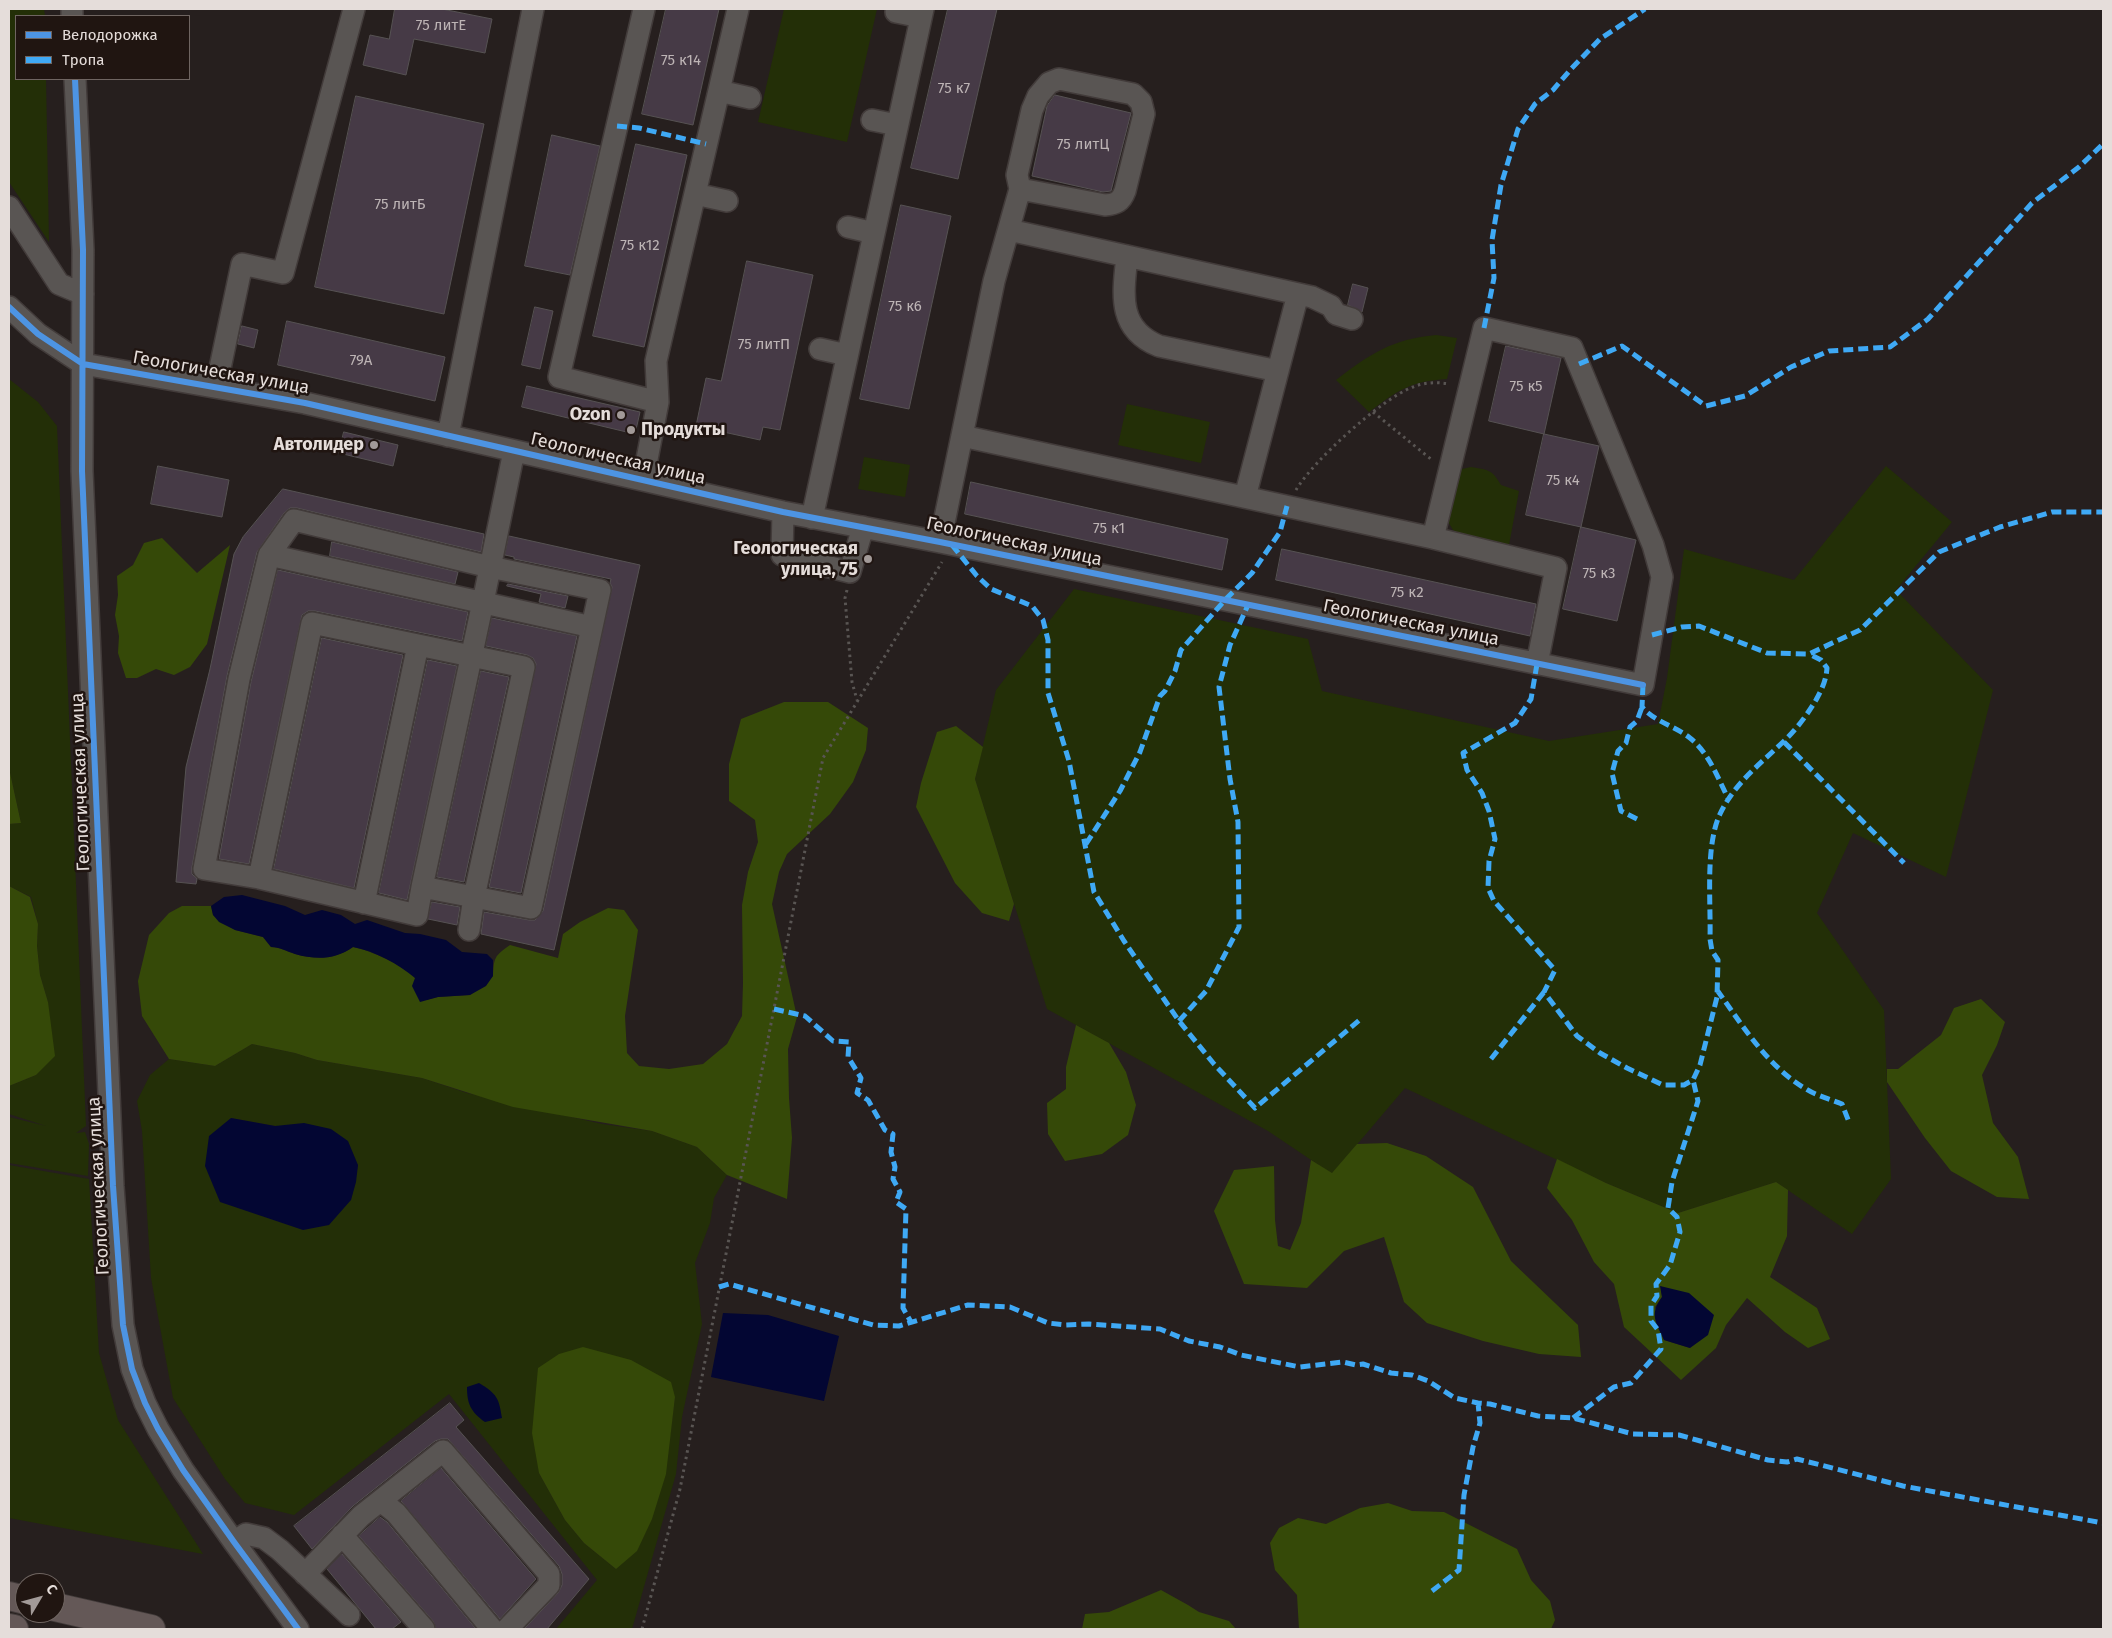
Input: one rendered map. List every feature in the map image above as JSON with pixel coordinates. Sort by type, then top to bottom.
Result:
[{"type":"highway","points":[[65,1609],[151,1629]]},
{"type":"highway","points":[[9,1628],[14,1629]]},
{"type":"street","points":[[216,387],[242,264],[283,273],[354,9]]},
{"type":"street","points":[[448,436],[531,9]]},
{"type":"street","points":[[644,9],[559,378],[658,402]]},
{"type":"street","points":[[643,480],[658,402],[656,361],[738,9]]},
{"type":"street","points":[[812,518],[922,13],[896,12]]},
{"type":"street","points":[[946,544],[962,436],[994,281],[1020,188],[1017,175],[1032,110],[1038,96],[1049,83],[1059,79],[1133,94],[1141,102],[1144,114],[1127,182],[1122,199],[1115,204],[1105,205],[1020,188]]},
{"type":"street","points":[[75,80],[83,250],[83,364]]},
{"type":"street","points":[[718,91],[750,98]]},
{"type":"street","points":[[872,120],[898,125]]},
{"type":"street","points":[[695,194],[727,201]]},
{"type":"street","points":[[9,207],[59,284],[83,294]]},
{"type":"street","points":[[848,227],[874,233]]},
{"type":"street","points":[[1009,230],[1298,294],[1320,300],[1330,306],[1336,314],[1352,319]]},
{"type":"street","points":[[1127,256],[1124,289],[1126,312],[1132,328],[1146,341],[1159,346],[1278,371]]},
{"type":"street","points":[[1245,497],[1298,294]]},
{"type":"street","points":[[9,307],[38,334],[83,364]]},
{"type":"street","name":"Геологическая улица","points":[[298,1629],[183,1470],[158,1429],[145,1403],[132,1369],[123,1325],[113,1186],[82,480],[83,364],[305,403],[783,512],[1643,685],[1662,576],[1653,545],[1572,348],[1484,328],[1470,386]]},
{"type":"street","points":[[820,350],[847,355]]},
{"type":"street","points":[[1433,538],[1470,386]]},
{"type":"street","points":[[962,436],[1433,538],[1556,568],[1537,664]]},
{"type":"street","points":[[422,887],[531,908],[600,590],[490,567],[294,520],[268,555],[239,679],[204,869],[259,878],[416,915],[483,602],[490,567],[514,451]]},
{"type":"street","points":[[783,512],[782,555],[850,572],[863,527]]},
{"type":"street","points":[[268,555],[592,627]]},
{"type":"street","points":[[259,878],[312,623],[524,667],[474,897],[469,930]]},
{"type":"street","points":[[364,903],[418,645]]},
{"type":"street","points":[[305,1574],[362,1516],[443,1451],[549,1574],[549,1585],[507,1629]]},
{"type":"street","points":[[381,1501],[396,1513],[492,1629]]},
{"type":"street","points":[[234,1542],[246,1534],[264,1538],[280,1550],[349,1615]]},
{"type":"street","points":[[342,1535],[424,1629]]},
{"type":"path","points":[[1287,506],[1304,477],[1373,412],[1411,387],[1430,382],[1470,386]]},
{"type":"path","points":[[1373,412],[1429,460],[1451,466]]},
{"type":"path","points":[[642,1629],[680,1489],[822,758],[857,701],[946,544]]},
{"type":"path","points":[[850,572],[845,598],[852,682],[857,701]]},
{"type":"green space","points":[[9,9],[44,9],[45,15],[15,15],[15,80],[46,80],[49,242],[9,182]]},
{"type":"green space","points":[[784,9],[877,9],[847,142],[758,122]]},
{"type":"green space","points":[[1436,335],[1457,338],[1447,379],[1423,382],[1405,388],[1369,412],[1336,380],[1382,349],[1407,340]]},
{"type":"green space","points":[[9,379],[38,402],[57,426],[86,1126],[76,1133],[85,1132],[89,1144],[88,1176],[9,1163],[9,1117],[46,1126],[9,1114],[9,1086],[36,1075],[48,1002],[40,975],[37,946],[38,924],[31,897],[9,886],[9,824],[21,823],[9,768]]},
{"type":"green space","points":[[1127,404],[1210,422],[1201,463],[1118,445]]},
{"type":"green space","points":[[864,457],[910,465],[905,497],[858,489]]},
{"type":"green space","points":[[1886,466],[1952,522],[1896,590],[1993,690],[1946,877],[1853,833],[1817,913],[1884,1010],[1891,1179],[1852,1234],[1776,1182],[1678,1213],[1606,1183],[1405,1088],[1332,1174],[1268,1131],[1047,1009],[975,779],[996,690],[1074,589],[1308,639],[1322,691],[1549,741],[1658,724],[1667,678],[1684,549],[1794,580]]},
{"type":"green space","points":[[1471,467],[1489,471],[1501,485],[1519,491],[1509,545],[1456,532],[1447,520],[1459,472],[1462,469]]},
{"type":"green space","points":[[162,538],[197,573],[230,545],[207,644],[190,667],[174,675],[156,669],[137,678],[126,678],[118,653],[119,636],[115,615],[118,595],[117,576],[133,565],[144,543]]},
{"type":"green space","points":[[784,702],[828,702],[868,728],[866,750],[853,782],[830,814],[787,854],[779,872],[772,904],[797,1017],[788,1049],[792,1138],[787,1199],[727,1175],[697,1147],[652,1131],[513,1107],[422,1078],[317,1060],[295,1053],[252,1044],[215,1066],[169,1059],[142,1016],[138,981],[149,935],[169,913],[182,906],[211,906],[213,915],[235,930],[263,937],[271,947],[303,956],[318,958],[332,956],[353,947],[368,951],[411,974],[416,979],[426,1000],[438,997],[470,995],[493,976],[496,958],[510,945],[558,958],[563,934],[580,922],[608,908],[624,910],[638,930],[625,1016],[627,1053],[639,1066],[669,1069],[703,1064],[727,1044],[742,1016],[742,905],[748,872],[758,842],[755,820],[729,801],[729,764],[741,719]]},
{"type":"green space","points":[[956,726],[983,747],[975,779],[1014,904],[1009,921],[982,913],[955,883],[916,807],[921,783],[937,732]]},
{"type":"green space","points":[[9,768],[21,823],[9,824]]},
{"type":"green space","points":[[9,886],[30,897],[38,924],[37,946],[40,975],[48,1002],[55,1056],[36,1075],[9,1086]]},
{"type":"green space","points":[[1981,999],[2005,1022],[1997,1045],[1982,1075],[1993,1123],[2018,1157],[2029,1199],[1997,1197],[1951,1171],[1925,1138],[1887,1082],[1887,1069],[1898,1069],[1941,1035],[1954,1008]]},
{"type":"green space","points":[[1076,1025],[1109,1043],[1126,1072],[1136,1105],[1128,1135],[1102,1154],[1065,1161],[1048,1134],[1047,1103],[1066,1089],[1066,1067]]},
{"type":"green space","points":[[252,1044],[295,1053],[317,1060],[422,1078],[467,1093],[602,1124],[652,1131],[697,1147],[727,1175],[714,1198],[710,1223],[695,1263],[702,1324],[682,1417],[676,1474],[632,1629],[556,1629],[597,1580],[449,1394],[294,1515],[245,1503],[225,1479],[173,1398],[151,1278],[142,1131],[137,1101],[150,1075],[169,1059],[215,1066]],"holes":[[[231,1118],[275,1126],[358,1165],[351,1200]],[[675,1397],[670,1435],[616,1569],[584,1543],[565,1520],[539,1473]]]},
{"type":"green space","points":[[1387,1143],[1426,1156],[1473,1187],[1511,1261],[1578,1325],[1581,1357],[1539,1354],[1483,1341],[1427,1323],[1404,1302],[1384,1237],[1344,1251],[1307,1288],[1244,1284],[1214,1211],[1234,1170],[1274,1166],[1275,1220],[1278,1246],[1290,1250],[1301,1223],[1311,1160],[1332,1173],[1357,1144]]},
{"type":"green space","points":[[1557,1159],[1606,1183],[1678,1213],[1776,1182],[1788,1190],[1787,1236],[1770,1277],[1817,1308],[1830,1339],[1808,1348],[1785,1332],[1747,1298],[1726,1325],[1716,1348],[1681,1380],[1624,1327],[1614,1284],[1594,1262],[1572,1220],[1547,1188]],"holes":[[[1661,1286],[1690,1348],[1664,1340],[1655,1307],[1662,1297]]]},
{"type":"green space","points":[[9,1165],[89,1179],[99,1353],[118,1420],[203,1554],[9,1518]]},
{"type":"green space","points":[[583,1347],[631,1360],[671,1382],[675,1397],[666,1474],[652,1519],[637,1551],[616,1569],[584,1543],[565,1520],[539,1473],[532,1433],[538,1368],[559,1354]]},
{"type":"green space","points":[[1388,1503],[1412,1511],[1444,1512],[1517,1549],[1531,1580],[1550,1601],[1555,1620],[1551,1629],[1299,1629],[1297,1595],[1275,1570],[1270,1543],[1279,1528],[1298,1518],[1326,1524],[1360,1508]]},
{"type":"green space","points":[[1161,1590],[1199,1612],[1229,1621],[1236,1629],[1082,1629],[1085,1614],[1109,1612]]},
{"type":"shaded area","points":[[242,895],[285,906],[305,915],[322,910],[341,915],[355,924],[367,920],[405,933],[420,934],[446,940],[462,952],[487,954],[493,960],[493,976],[486,986],[470,995],[438,997],[420,1002],[412,986],[415,978],[394,963],[378,955],[353,947],[332,957],[303,956],[271,947],[263,937],[235,930],[219,922],[213,915],[211,906],[224,897]]},
{"type":"shaded area","points":[[231,1118],[275,1126],[304,1123],[331,1129],[348,1141],[358,1165],[351,1200],[329,1225],[303,1230],[220,1202],[205,1166],[209,1136]]},
{"type":"shaded area","points":[[1660,1286],[1689,1293],[1714,1315],[1708,1335],[1690,1348],[1664,1340],[1655,1318],[1658,1303],[1662,1297]]},
{"type":"shaded area","points":[[723,1313],[768,1315],[839,1336],[824,1401],[711,1377]]},
{"type":"shaded area","points":[[479,1383],[490,1390],[496,1397],[502,1418],[485,1422],[473,1411],[469,1403],[467,1387]]},
{"type":"building","points":[[395,9],[442,9],[492,19],[485,53],[414,39],[406,75],[363,65],[370,35],[389,39]]},
{"type":"building","points":[[666,9],[719,9],[693,125],[642,114]]},
{"type":"building","points":[[948,9],[997,9],[958,179],[911,168]]},
{"type":"building","points":[[1055,95],[1131,113],[1111,191],[1103,192],[1032,176],[1047,106]]},
{"type":"building","points":[[356,96],[484,124],[444,314],[315,287]]},
{"type":"building","points":[[552,135],[600,146],[570,275],[525,266]]},
{"type":"building","points":[[636,144],[687,155],[644,347],[593,336]]},
{"type":"building","points":[[901,205],[951,216],[909,409],[860,399]]},
{"type":"building","points":[[747,261],[813,275],[780,430],[763,427],[760,440],[696,426],[706,378],[721,381]]},
{"type":"building","points":[[1353,284],[1368,288],[1362,312],[1348,305]]},
{"type":"building","points":[[535,307],[553,311],[540,369],[522,365]]},
{"type":"building","points":[[287,321],[445,357],[435,401],[278,365]]},
{"type":"building","points":[[242,326],[258,330],[254,348],[238,344]]},
{"type":"building","points":[[1506,346],[1561,358],[1544,434],[1489,421]]},
{"type":"building","points":[[527,386],[640,412],[635,434],[522,407]]},
{"type":"building","points":[[344,432],[398,445],[393,466],[339,453]]},
{"type":"building","points":[[1544,434],[1599,446],[1581,527],[1526,515]]},
{"type":"building","points":[[158,466],[229,480],[222,517],[151,504]]},
{"type":"building","points":[[971,482],[1228,539],[1222,570],[965,514]]},
{"type":"building","points":[[283,489],[484,534],[481,552],[297,508],[290,508],[284,513],[257,552],[227,676],[192,867],[192,874],[197,879],[196,884],[176,882],[186,767],[210,669],[234,554],[243,537]]},
{"type":"building","points":[[1581,527],[1636,540],[1617,621],[1563,609]]},
{"type":"building","points":[[509,536],[640,565],[554,950],[481,934],[484,912],[535,920],[543,911],[612,587],[611,579],[514,559],[514,557],[505,555]]},
{"type":"building","points":[[332,542],[458,572],[455,584],[330,556]]},
{"type":"building","points":[[1282,549],[1536,604],[1530,636],[1276,580]]},
{"type":"building","points":[[278,570],[468,612],[462,641],[315,611],[308,611],[302,615],[249,864],[219,859],[251,682]]},
{"type":"building","points":[[508,584],[568,596],[565,608],[539,602],[541,594],[507,586]]},
{"type":"building","points":[[492,618],[577,636],[521,893],[489,887],[536,664],[533,658],[527,655],[486,646]]},
{"type":"building","points":[[322,638],[403,655],[354,888],[274,869]]},
{"type":"building","points":[[428,660],[457,666],[407,900],[379,893]]},
{"type":"building","points":[[481,671],[509,677],[464,882],[437,877]]},
{"type":"building","points":[[432,902],[460,907],[457,925],[428,919]]},
{"type":"building","points":[[450,1403],[464,1420],[456,1427],[589,1579],[547,1629],[524,1629],[558,1593],[562,1585],[562,1574],[559,1566],[448,1439],[435,1441],[353,1506],[312,1549],[294,1526]]},
{"type":"building","points":[[441,1468],[536,1579],[500,1619],[401,1501]]},
{"type":"building","points":[[380,1517],[387,1522],[476,1629],[436,1629],[433,1621],[359,1536]]},
{"type":"building","points":[[342,1554],[401,1622],[392,1629],[376,1629],[327,1569]]},
{"type":"marked path","points":[[1484,328],[1494,278],[1492,240],[1501,185],[1518,129],[1535,104],[1553,90],[1600,39],[1645,9]]},
{"type":"marked path","points":[[617,126],[639,128],[706,144]]},
{"type":"marked path","points":[[1579,364],[1622,346],[1706,406],[1745,396],[1791,367],[1829,351],[1890,347],[1928,319],[2032,203],[2079,167],[2103,144]]},
{"type":"marked path","points":[[1086,844],[1120,791],[1140,752],[1160,696],[1165,691],[1175,671],[1181,650],[1225,600],[1252,573],[1280,532],[1287,506]]},
{"type":"marked path","points":[[1652,635],[1682,627],[1699,626],[1767,653],[1809,654],[1860,630],[1939,552],[2000,527],[2052,512],[2103,512]]},
{"type":"marked path","points":[[952,545],[977,576],[991,589],[1032,606],[1043,620],[1048,640],[1048,693],[1069,761],[1094,892],[1124,941],[1179,1021],[1214,1064],[1255,1108],[1362,1018]]},
{"type":"marked path","points":[[1179,1021],[1206,991],[1239,927],[1238,822],[1230,779],[1219,687],[1230,645],[1248,605]]},
{"type":"marked path","points":[[1537,664],[1531,699],[1515,723],[1463,753],[1467,770],[1482,793],[1489,811],[1495,839],[1489,861],[1488,888],[1494,901],[1555,970],[1544,992],[1577,1036],[1600,1053],[1663,1085],[1684,1085],[1693,1080],[1700,1065],[1717,997],[1718,960],[1712,951],[1710,939],[1710,875],[1715,827],[1726,803],[1740,784],[1792,732],[1816,700],[1826,677],[1827,668],[1821,660],[1809,654]]},
{"type":"marked path","points":[[1643,685],[1642,707],[1697,744],[1713,767],[1729,800]]},
{"type":"marked path","points":[[1637,819],[1621,811],[1612,773],[1618,751],[1626,743],[1630,727],[1637,721],[1642,707]]},
{"type":"marked path","points":[[1784,742],[1904,863]]},
{"type":"marked path","points":[[1717,990],[1746,1031],[1779,1069],[1810,1091],[1842,1104],[1849,1122]]},
{"type":"marked path","points":[[1491,1059],[1544,992]]},
{"type":"marked path","points":[[774,1009],[805,1016],[833,1041],[849,1042],[848,1057],[861,1078],[857,1093],[868,1100],[885,1130],[893,1134],[891,1152],[895,1167],[893,1179],[900,1192],[896,1202],[906,1209],[903,1308],[911,1322]]},
{"type":"marked path","points":[[1573,1418],[1614,1387],[1631,1383],[1661,1349],[1658,1330],[1651,1321],[1651,1305],[1657,1296],[1656,1284],[1670,1265],[1680,1232],[1677,1217],[1668,1208],[1672,1182],[1698,1101],[1693,1080]]},
{"type":"marked path","points":[[719,1287],[729,1284],[873,1325],[899,1326],[968,1305],[1010,1307],[1048,1323],[1160,1329],[1189,1341],[1220,1347],[1241,1355],[1300,1367],[1343,1362],[1356,1365],[1363,1364],[1391,1373],[1412,1375],[1428,1381],[1455,1398],[1490,1404],[1538,1416],[1573,1418],[1633,1434],[1679,1435],[1768,1460],[1787,1462],[1797,1459],[1903,1486],[2103,1523]]},
{"type":"marked path","points":[[1432,1591],[1459,1570],[1464,1495],[1473,1447],[1480,1423],[1478,1403]]},
{"type":"cycle path","points":[[75,80],[83,250],[82,471],[113,1186],[123,1325],[132,1369],[145,1403],[158,1429],[183,1470],[298,1629]]},
{"type":"cycle path","points":[[9,307],[38,334],[83,364],[305,403],[783,512],[940,542],[1643,685]]},
{"type":"place","name":"Ozon","points":[[621,415]]},
{"type":"place","name":"Продукты","points":[[631,430]]},
{"type":"place","name":"Автолидер","points":[[374,445]]},
{"type":"place","name":"Геологическая улица, 75","points":[[868,559]]}]
